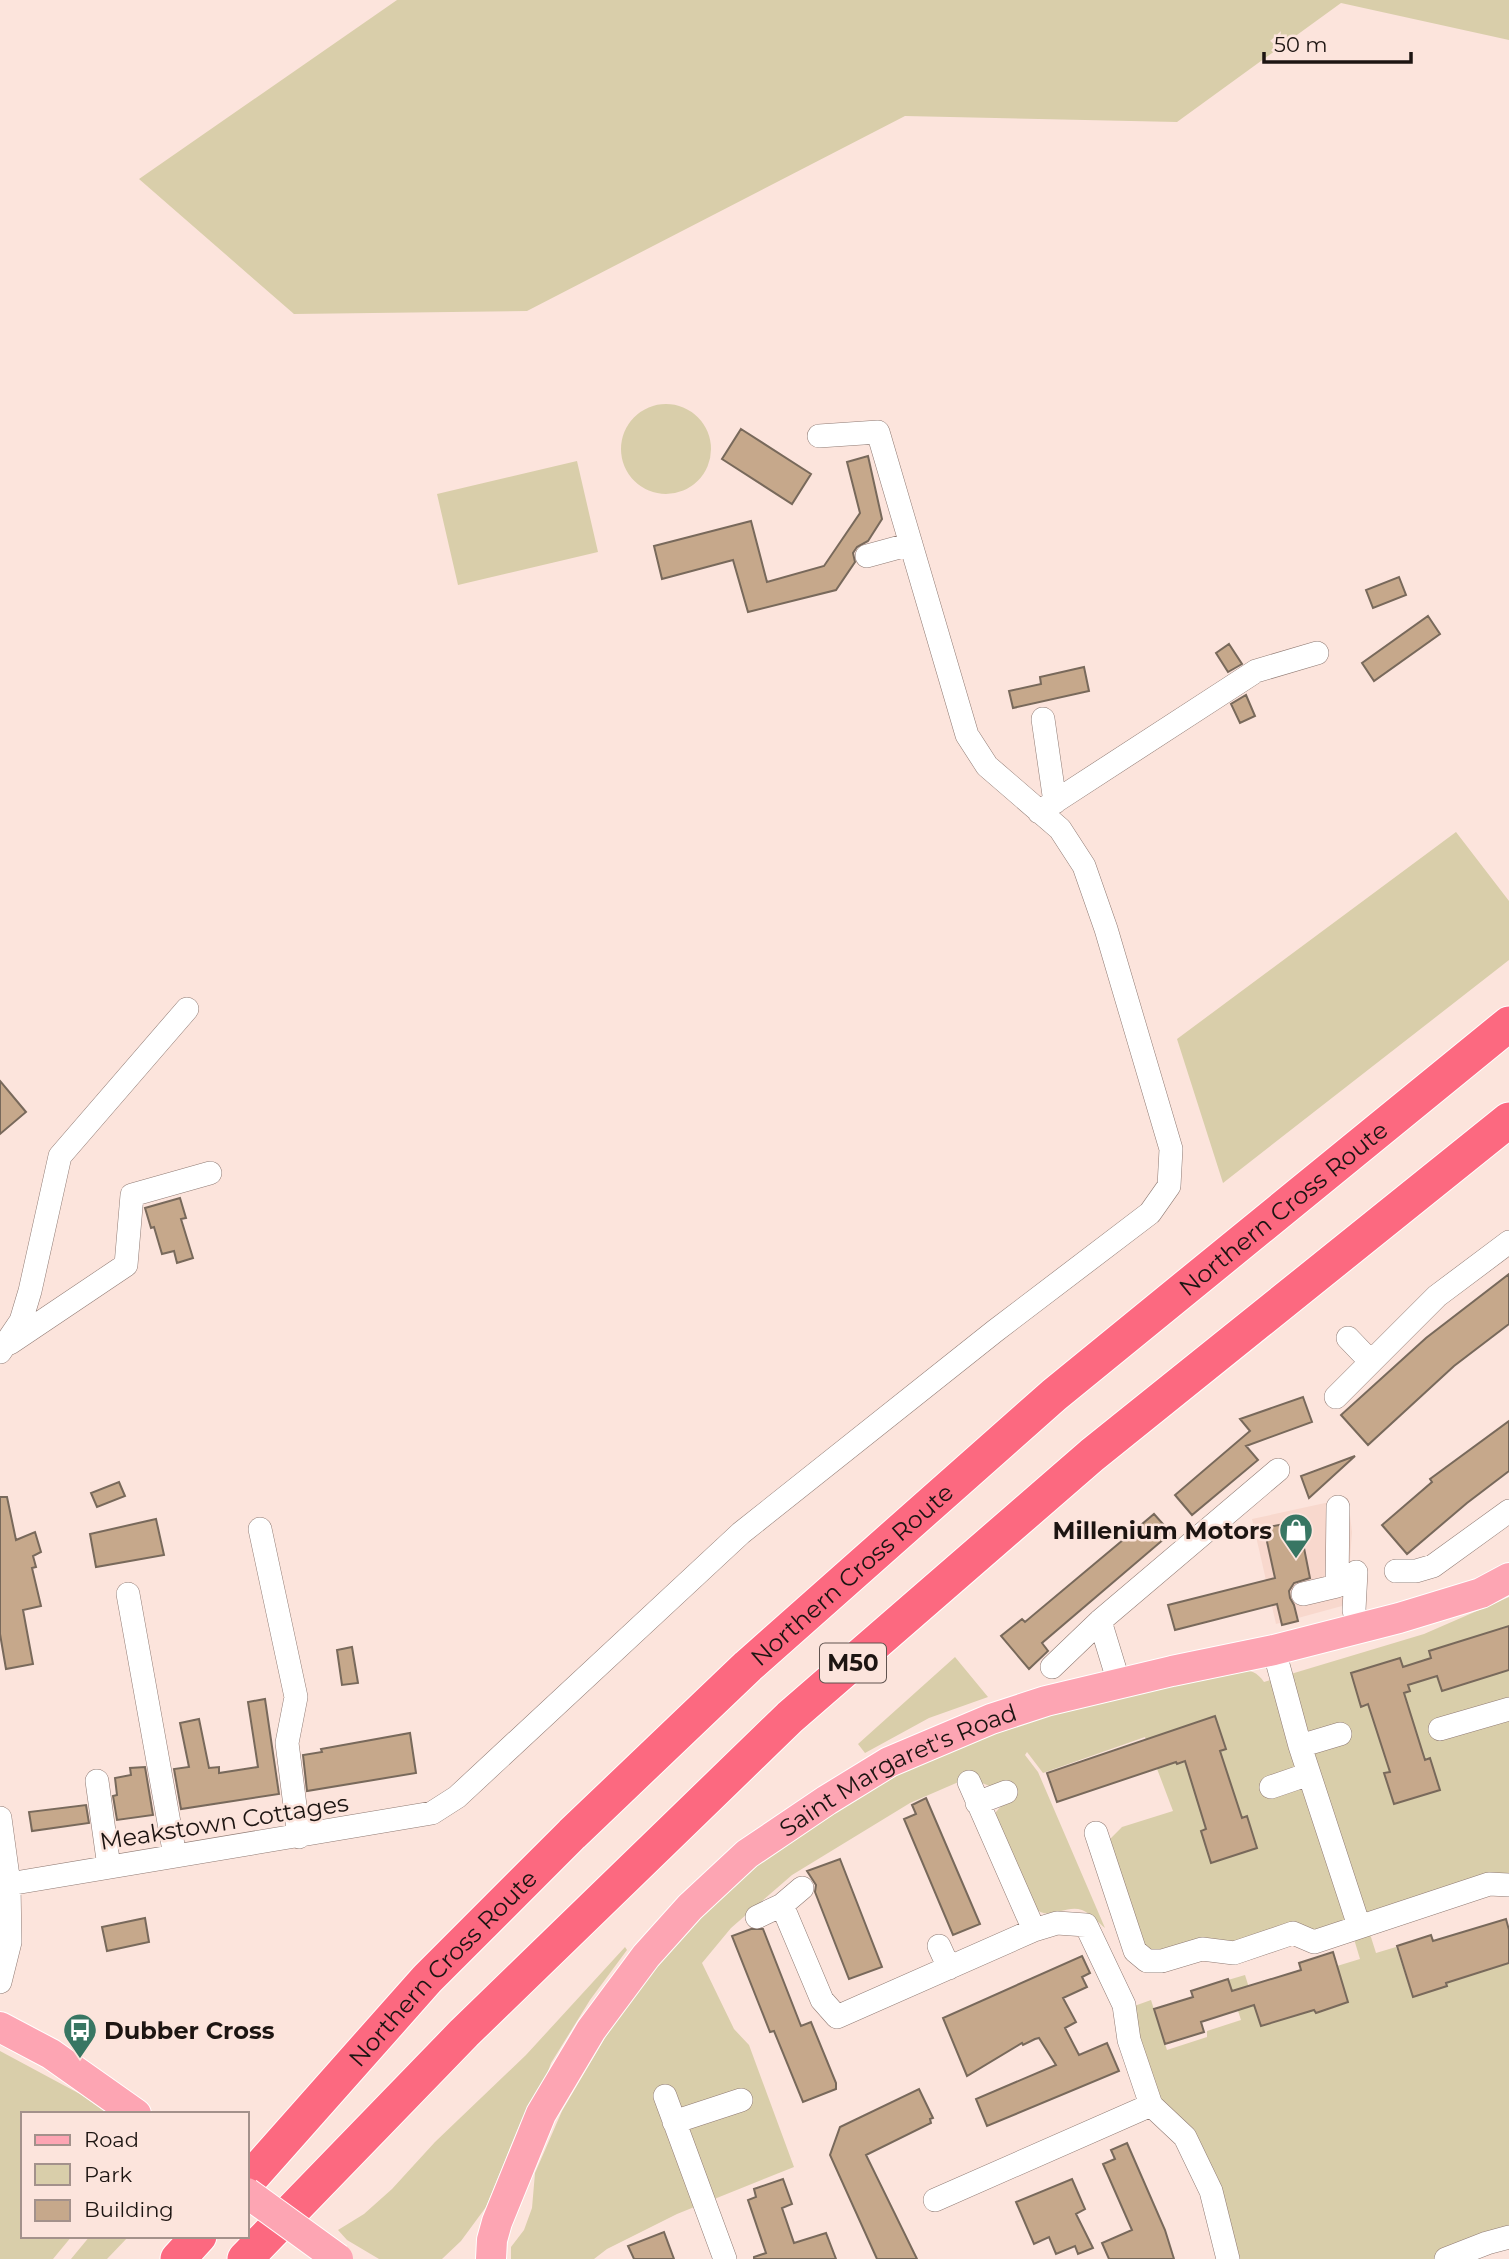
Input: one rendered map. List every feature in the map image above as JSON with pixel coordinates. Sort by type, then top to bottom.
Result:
[{"type":"highway","name":"Northern Cross Route","points":[[248,2181],[427,1979],[572,1834],[748,1666],[1054,1395],[1509,1024]]},
{"type":"highway","name":"M50","points":[[245,2259],[464,2033],[790,1717],[1092,1455],[1509,1120]]},
{"type":"highway","points":[[178,2259],[197,2238]]},
{"type":"main road","name":"Saint Margaret's Road","points":[[488,2253],[497,2222],[541,2114],[591,2029],[646,1956],[690,1907],[747,1854],[827,1800],[889,1762],[991,1719],[1046,1701],[1274,1650],[1445,1605],[1509,1578]]},
{"type":"main road","points":[[0,2027],[51,2054],[133,2112]]},
{"type":"main road","points":[[248,2194],[338,2259]]},
{"type":"street","name":"Meakstown Cottages","points":[[9,1884],[432,1813],[457,1797],[741,1533],[995,1331],[1150,1213],[1169,1186],[1171,1149],[1106,929],[1084,866],[1047,807],[987,766],[967,734],[878,432],[819,436]]},
{"type":"street","points":[[867,556],[911,544]]},
{"type":"street","points":[[1047,807],[1256,671],[1317,653]]},
{"type":"street","points":[[1043,719],[1047,807]]},
{"type":"street","points":[[2,1349],[21,1321],[60,1156],[187,1009]]},
{"type":"street","points":[[2,1349],[126,1265],[132,1195],[211,1173]]},
{"type":"street","points":[[1336,1397],[1437,1296],[1509,1242]]},
{"type":"street","points":[[1348,1338],[1371,1362]]},
{"type":"street","points":[[1052,1667],[1100,1621],[1278,1470]]},
{"type":"street","points":[[1338,1507],[1346,1591],[1358,1628]]},
{"type":"street","points":[[1396,1571],[1416,1571],[1433,1566],[1509,1511]]},
{"type":"street","points":[[260,1529],[296,1698],[287,1743],[299,1836]]},
{"type":"street","points":[[1346,1591],[1356,1572]]},
{"type":"street","points":[[1303,1594],[1346,1591]]},
{"type":"street","points":[[128,1594],[175,1856]]},
{"type":"street","points":[[1100,1621],[1119,1683]]},
{"type":"street","points":[[1274,1650],[1300,1746],[1359,1926]]},
{"type":"street","points":[[1440,1728],[1509,1709]]},
{"type":"street","points":[[1300,1746],[1340,1734]]},
{"type":"street","points":[[1271,1787],[1310,1774]]},
{"type":"street","points":[[97,1781],[109,1867]]},
{"type":"street","points":[[1006,1792],[973,1793],[1034,1930]]},
{"type":"street","points":[[0,1818],[9,1884],[10,1942],[0,1982]]},
{"type":"street","points":[[1096,1833],[1135,1951],[1147,1961],[1162,1961],[1202,1949],[1234,1953],[1293,1933],[1314,1942],[1489,1884],[1509,1885]]},
{"type":"street","points":[[758,1917],[782,1905],[802,1888]]},
{"type":"street","points":[[782,1905],[822,2000],[837,2017],[1034,1930],[1057,1923],[1087,1925],[1124,2005],[1129,2040],[1151,2105],[1185,2137],[1211,2191],[1228,2259]]},
{"type":"street","points":[[939,1946],[949,1968]]},
{"type":"street","points":[[664,2096],[725,2259]]},
{"type":"street","points":[[674,2122],[741,2100]]},
{"type":"street","points":[[935,2200],[1151,2105]]},
{"type":"street","points":[[1446,2259],[1509,2237]]},
{"type":"shaded area","points":[[1348,1498],[1352,1532],[1347,1602],[1342,1606],[1276,1624],[1252,1519]]},
{"type":"green space","points":[[397,0],[1509,0],[1509,40],[1341,3],[1177,122],[905,116],[527,311],[294,314],[139,179]]},
{"type":"green space","points":[[666,404],[683,407],[698,417],[708,432],[711,449],[708,466],[698,481],[683,491],[666,494],[649,491],[634,481],[624,466],[621,449],[624,432],[634,417],[649,407]]},
{"type":"green space","points":[[577,461],[598,552],[458,585],[437,494]]},
{"type":"green space","points":[[1456,832],[1509,901],[1509,960],[1223,1183],[1177,1039]]},
{"type":"green space","points":[[1509,1597],[1509,1885],[1314,1941],[1169,1957],[1135,1945],[1109,1840],[1122,1827],[1173,1811],[1145,1737],[1043,1773],[1027,1752],[1025,1755],[1038,1772],[1105,1928],[1082,1910],[1046,1913],[1034,1908],[996,1822],[996,1812],[1002,1805],[992,1787],[982,1783],[977,1774],[910,1803],[792,1875],[731,1928],[702,1963],[734,2029],[749,2045],[794,2167],[677,2214],[607,2249],[594,2259],[511,2259],[511,2247],[524,2230],[532,2208],[535,2173],[562,2111],[625,2004],[694,1923],[734,1884],[783,1844],[897,1772],[1009,1727],[1081,1706],[1239,1670],[1253,1672],[1264,1682],[1424,1634]]},
{"type":"green space","points":[[955,1657],[988,1697],[929,1718],[865,1753],[858,1744]]},
{"type":"green space","points":[[1370,1934],[1376,1953],[1396,1947],[1413,1997],[1447,1986],[1446,1983],[1509,1963],[1509,2237],[1446,2259],[1228,2259],[1211,2191],[1152,2105],[1126,2009],[1151,2000],[1167,2050],[1207,2037],[1207,2031],[1241,2020],[1228,1980],[1245,1975],[1261,2026],[1314,2010],[1316,2013],[1348,2003],[1337,1966],[1360,1959],[1354,1939]]},
{"type":"green space","points":[[625,1947],[627,1950],[590,2000],[551,2063],[544,2083],[522,2119],[486,2207],[461,2241],[442,2259],[379,2259],[347,2240],[338,2230],[364,2214],[392,2189],[435,2142],[526,2055]]},
{"type":"green space","points":[[0,2051],[80,2094],[105,2112],[21,2112],[21,2238],[70,2238],[53,2259],[0,2259]]},
{"type":"green space","points":[[88,2238],[127,2238],[107,2259],[71,2259]]},
{"type":"building","points":[[741,429],[811,474],[792,504],[722,459]]},
{"type":"building","points":[[868,456],[882,519],[868,541],[857,547],[853,553],[855,562],[836,590],[748,612],[733,560],[662,579],[654,546],[751,521],[767,582],[824,566],[860,513],[847,462]]},
{"type":"building","points":[[1399,577],[1406,595],[1373,608],[1366,590]]},
{"type":"building","points":[[1428,616],[1440,634],[1374,681],[1362,663]]},
{"type":"building","points":[[1229,644],[1242,664],[1228,672],[1216,653]]},
{"type":"building","points":[[1084,667],[1089,691],[1013,708],[1009,691],[1041,684],[1040,677]]},
{"type":"building","points":[[1246,695],[1255,716],[1240,723],[1231,704]]},
{"type":"building","points":[[0,1081],[26,1112],[0,1134]]},
{"type":"building","points":[[180,1198],[186,1218],[181,1219],[193,1258],[177,1263],[174,1251],[162,1254],[145,1208]]},
{"type":"building","points":[[1509,1274],[1509,1324],[1454,1366],[1368,1445],[1341,1415],[1426,1338]]},
{"type":"building","points":[[1303,1397],[1312,1422],[1246,1446],[1258,1460],[1192,1515],[1175,1495],[1250,1431],[1240,1419]]},
{"type":"building","points":[[1509,1421],[1509,1471],[1407,1554],[1382,1525],[1432,1482],[1430,1479]]},
{"type":"building","points":[[1355,1456],[1309,1498],[1301,1476]]},
{"type":"building","points":[[119,1482],[125,1496],[97,1507],[91,1493]]},
{"type":"building","points":[[0,1497],[7,1497],[16,1540],[35,1532],[41,1552],[33,1556],[36,1567],[32,1568],[41,1606],[23,1610],[33,1664],[6,1669],[0,1634]]},
{"type":"building","points":[[1154,1514],[1171,1533],[1042,1643],[1048,1651],[1029,1669],[1001,1636],[1022,1619],[1025,1622]]},
{"type":"building","points":[[156,1519],[164,1555],[96,1567],[90,1534]]},
{"type":"building","points":[[1289,1523],[1302,1538],[1310,1578],[1294,1583],[1289,1591],[1298,1621],[1282,1625],[1277,1604],[1175,1630],[1168,1605],[1275,1578],[1264,1528]]},
{"type":"building","points":[[1509,1626],[1509,1670],[1442,1691],[1437,1676],[1408,1685],[1410,1691],[1404,1693],[1425,1760],[1430,1758],[1440,1790],[1394,1804],[1384,1773],[1390,1772],[1368,1704],[1361,1707],[1351,1673],[1400,1658],[1403,1667],[1431,1658],[1429,1651]]},
{"type":"building","points":[[352,1647],[358,1683],[342,1685],[337,1650]]},
{"type":"building","points":[[265,1699],[279,1794],[181,1809],[174,1769],[189,1767],[180,1723],[199,1719],[209,1768],[219,1767],[219,1773],[258,1767],[248,1702]]},
{"type":"building","points":[[1215,1716],[1226,1749],[1220,1751],[1242,1818],[1247,1816],[1257,1848],[1211,1863],[1201,1831],[1206,1829],[1185,1761],[1057,1802],[1047,1773]]},
{"type":"building","points":[[410,1733],[416,1773],[307,1791],[303,1755],[322,1752],[321,1749]]},
{"type":"building","points":[[145,1767],[153,1815],[117,1820],[113,1796],[117,1795],[115,1778],[131,1775],[130,1768]]},
{"type":"building","points":[[926,1798],[980,1924],[953,1935],[904,1819],[916,1814],[912,1805]]},
{"type":"building","points":[[86,1805],[89,1823],[32,1831],[29,1812]]},
{"type":"building","points":[[840,1859],[882,1967],[849,1979],[815,1892],[816,1885],[807,1871]]},
{"type":"building","points":[[145,1918],[149,1942],[107,1951],[102,1927]]},
{"type":"building","points":[[1506,1919],[1509,1930],[1509,1963],[1446,1983],[1447,1986],[1413,1997],[1397,1946],[1431,1935],[1433,1941]]},
{"type":"building","points":[[751,1929],[763,1929],[801,2026],[811,2022],[836,2089],[803,2102],[774,2031],[770,2032],[732,1936]]},
{"type":"building","points":[[1333,1952],[1348,2002],[1261,2026],[1254,2005],[1201,2022],[1204,2032],[1165,2044],[1154,2009],[1193,1997],[1191,1991],[1228,1979],[1232,1991],[1301,1970],[1299,1963]]},
{"type":"building","points":[[1082,1956],[1090,1973],[1082,1977],[1087,1987],[1063,1998],[1076,2022],[1065,2028],[1079,2055],[1107,2043],[1119,2071],[987,2126],[976,2099],[1056,2065],[1039,2038],[1023,2045],[1022,2043],[967,2076],[943,2018]]},
{"type":"building","points":[[919,2089],[933,2118],[930,2119],[931,2123],[866,2155],[917,2259],[877,2259],[830,2155],[840,2127]]},
{"type":"building","points":[[1127,2143],[1165,2230],[1174,2259],[1109,2259],[1102,2243],[1132,2230],[1103,2164],[1115,2159],[1111,2150]]},
{"type":"building","points":[[783,2179],[792,2204],[782,2208],[794,2243],[826,2233],[836,2259],[754,2259],[766,2253],[748,2200],[756,2197],[754,2189]]},
{"type":"building","points":[[1072,2179],[1085,2209],[1076,2214],[1093,2248],[1078,2254],[1075,2246],[1056,2254],[1049,2237],[1034,2244],[1016,2202]]},
{"type":"building","points":[[664,2232],[674,2259],[634,2259],[628,2246]]},
{"type":"place","name":"Millenium Motors","points":[[1296,1560]]},
{"type":"place","name":"Dubber Cross","points":[[80,2060]]}]
